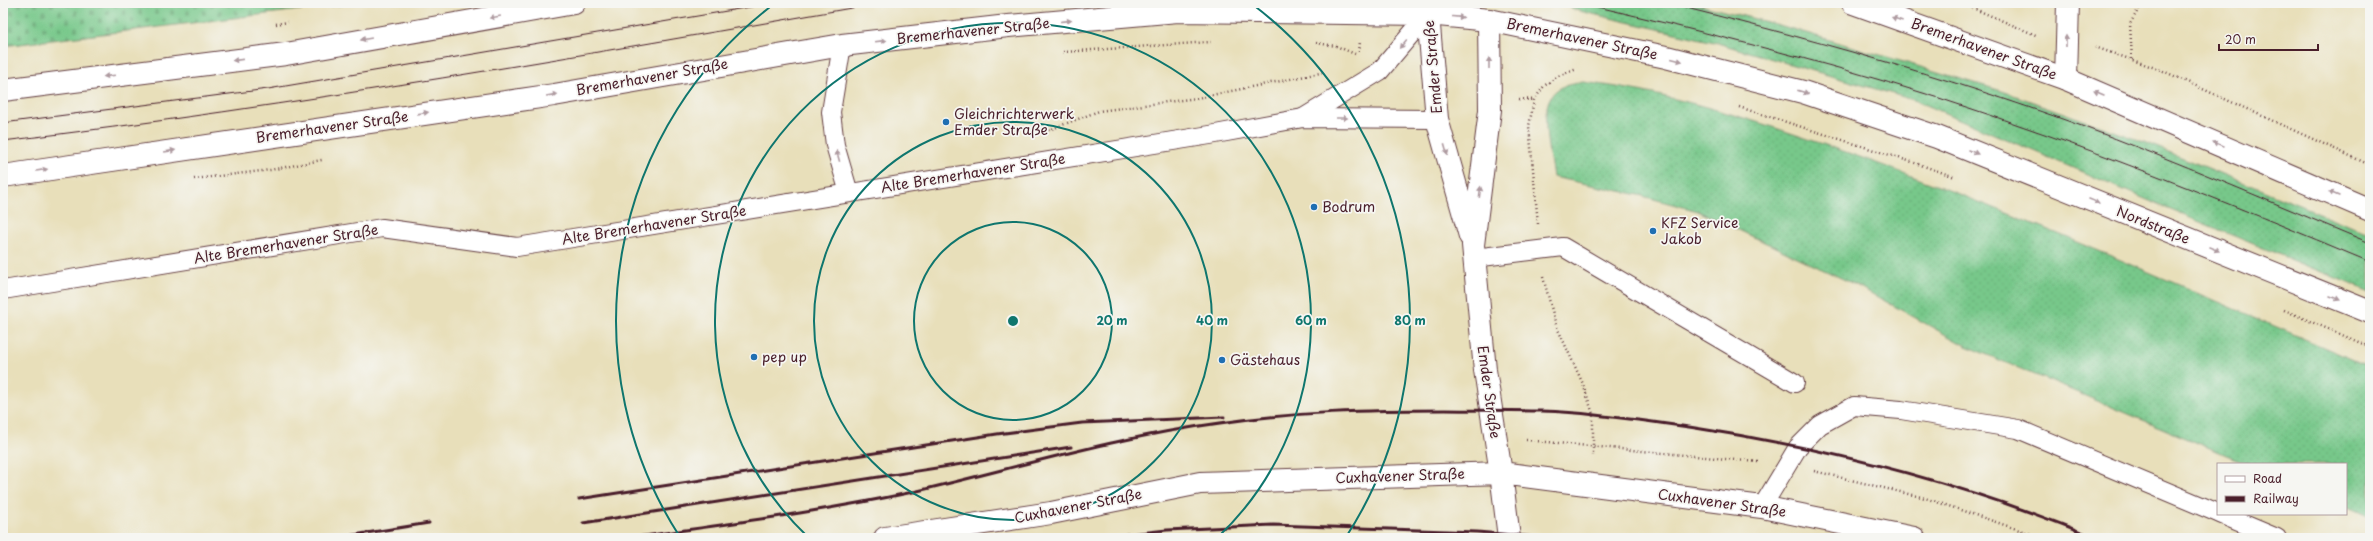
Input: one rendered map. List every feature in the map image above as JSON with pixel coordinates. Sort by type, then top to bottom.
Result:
[{"type":"main road","points":[[3,90],[286,54],[574,3]]},
{"type":"main road","name":"Bremerhavener Straße","points":[[1853,3],[2066,79],[2068,3]]},
{"type":"main road","name":"Bremerhavener Straße","points":[[3,176],[554,95],[842,45],[1008,26],[1178,11],[1428,9],[1488,11],[1803,92],[1937,137]]},
{"type":"main road","name":"Emder Straße","points":[[1428,9],[1437,119],[1473,252],[1485,370],[1501,473],[1509,538]]},
{"type":"main road","name":"Emder Straße","points":[[1473,252],[1490,110],[1488,11]]},
{"type":"main road","points":[[2066,79],[2370,210]]},
{"type":"main road","name":"Nordstraße","points":[[1937,137],[2370,312]]},
{"type":"main road","name":"Cuxhavener Straße","points":[[885,538],[1051,513],[1200,482],[1501,473],[1762,507],[1914,538]]},
{"type":"lane","name":"Alte Bremerhavener Straße","points":[[1303,118],[1380,71],[1428,9]]},
{"type":"lane","points":[[842,45],[831,112],[835,145],[849,193]]},
{"type":"lane","name":"Alte Bremerhavener Straße","points":[[3,290],[382,228],[517,247],[1018,166],[1303,118],[1437,119]]},
{"type":"lane","points":[[1473,252],[1540,250],[1563,247],[1795,383]]},
{"type":"lane","points":[[1762,507],[1798,446],[1820,425],[1854,406],[1901,410],[2018,429],[2217,513]]},
{"type":"lane","points":[[2221,515],[2277,538]]},
{"type":"path","points":[[1961,3],[2048,41],[2066,43],[2079,42],[2161,70],[2370,164]]},
{"type":"path","points":[[2132,60],[2130,24],[2142,3]]},
{"type":"path","points":[[1058,52],[1215,42]]},
{"type":"path","points":[[1310,42],[1336,46],[1359,55]]},
{"type":"path","points":[[1583,70],[1575,69],[1558,76],[1544,86],[1534,100],[1529,126],[1540,250],[1544,278],[1556,325],[1583,384],[1593,414],[1593,485]]},
{"type":"path","points":[[1018,166],[1033,137],[1099,111],[1197,98],[1330,71]]},
{"type":"path","points":[[1736,107],[1918,164]]},
{"type":"path","points":[[193,179],[270,170],[325,160]]},
{"type":"green space","points":[[3,3],[357,3],[3,46]]},
{"type":"green space","points":[[1572,3],[1692,3],[1779,25],[2005,92],[2139,140],[2370,234],[2370,292],[2166,208],[1917,101],[1714,42],[1571,9]]},
{"type":"green space","points":[[1583,82],[1620,87],[1693,104],[1801,136],[1934,184],[1997,209],[2370,367],[2370,517],[2347,506],[2347,463],[2246,463],[1966,346],[1856,285],[1698,211],[1639,195],[1553,177],[1546,134],[1546,112],[1552,95],[1558,89]]},
{"type":"tram line","points":[[3,123],[268,89],[774,3]]},
{"type":"tram line","points":[[3,141],[223,112],[442,78],[880,3]]},
{"type":"tram line","points":[[1581,3],[1670,24],[1892,83],[1991,115],[2101,154],[2370,262]]},
{"type":"tram line","points":[[1666,3],[1874,58],[2028,107],[2079,125],[2225,182],[2370,243]]},
{"type":"railway","points":[[631,538],[843,506],[913,492],[1142,436],[1181,429],[1276,416],[1388,410],[1539,411],[1576,413],[1659,423],[1787,444],[1850,458],[1975,493],[2096,538]]},
{"type":"railway","points":[[579,499],[997,434],[1082,423],[1224,417]]},
{"type":"railway","points":[[583,523],[1071,447]]},
{"type":"railway","points":[[335,538],[429,523]]},
{"type":"railway","points":[[1092,538],[1167,530],[1273,525],[1477,532],[1549,538]]},
{"type":"place","name":"Gleichrichterwerk Emder Straße","points":[[946,122]]},
{"type":"place","name":"Bodrum","points":[[1314,207]]},
{"type":"place","name":"KFZ Service Jakob","points":[[1653,231]]},
{"type":"place","name":"pep up","points":[[754,357]]},
{"type":"place","name":"Gästehaus","points":[[1222,360]]}]
